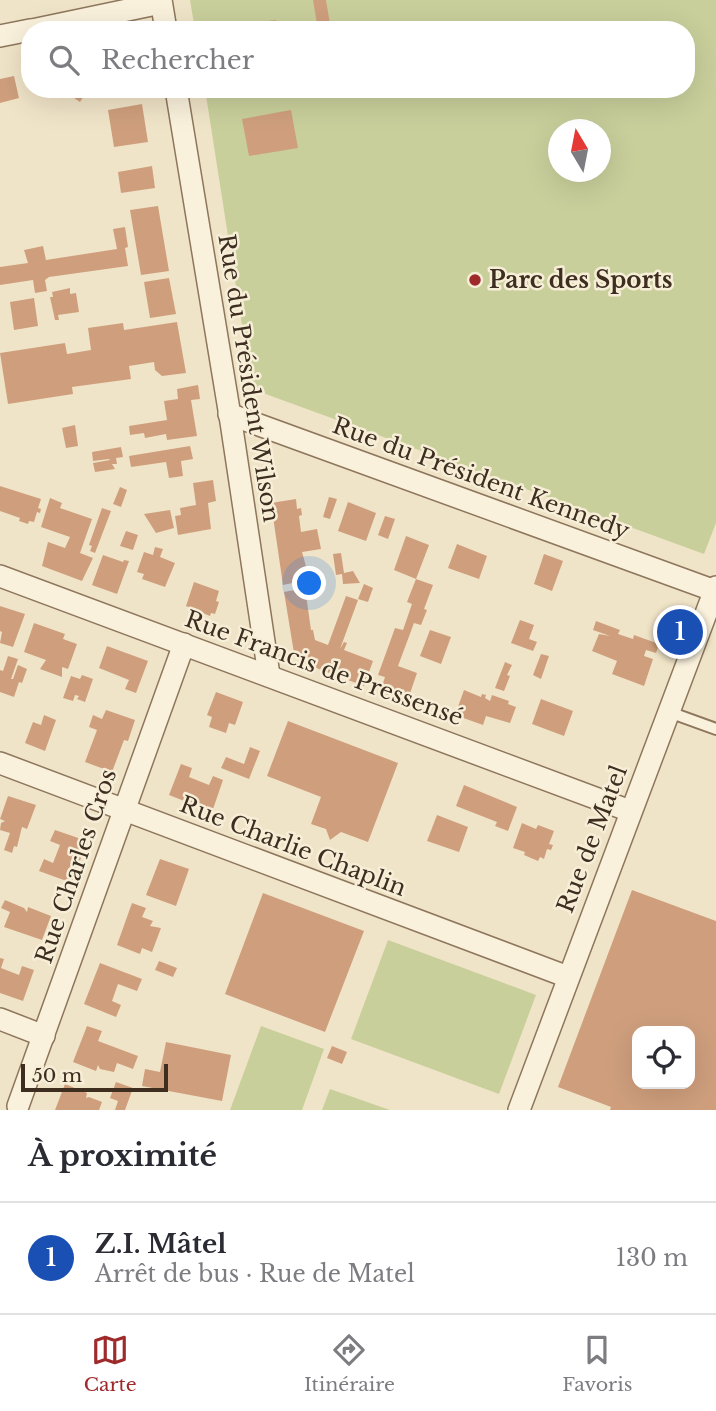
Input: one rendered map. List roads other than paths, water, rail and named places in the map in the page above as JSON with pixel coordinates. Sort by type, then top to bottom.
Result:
[{"type":"street","points":[[71,21],[161,1],[164,21]]},
{"type":"street","points":[[0,36],[21,32]]},
{"type":"street","name":"Rue du Président Wilson","points":[[177,98],[269,675]]},
{"type":"street","name":"Rue du Président Kennedy","points":[[229,414],[715,589]]},
{"type":"street","name":"Rue Francis de Pressensé","points":[[0,576],[630,811]]},
{"type":"street","name":"Rue de Matel","points":[[520,1110],[715,589]]},
{"type":"street","name":"Rue Charles Cros","points":[[18,1106],[184,644]]},
{"type":"street","name":"Rue Charlie Chaplin","points":[[0,763],[568,977]]},
{"type":"street","points":[[0,1019],[44,1036]]},
{"type":"lane","points":[[669,712],[716,729]]},
{"type":"place","name":"Parc des Sports","points":[[475,280]]},
{"type":"place","name":"Z.I. Mâtel","points":[[680,632]]}]
